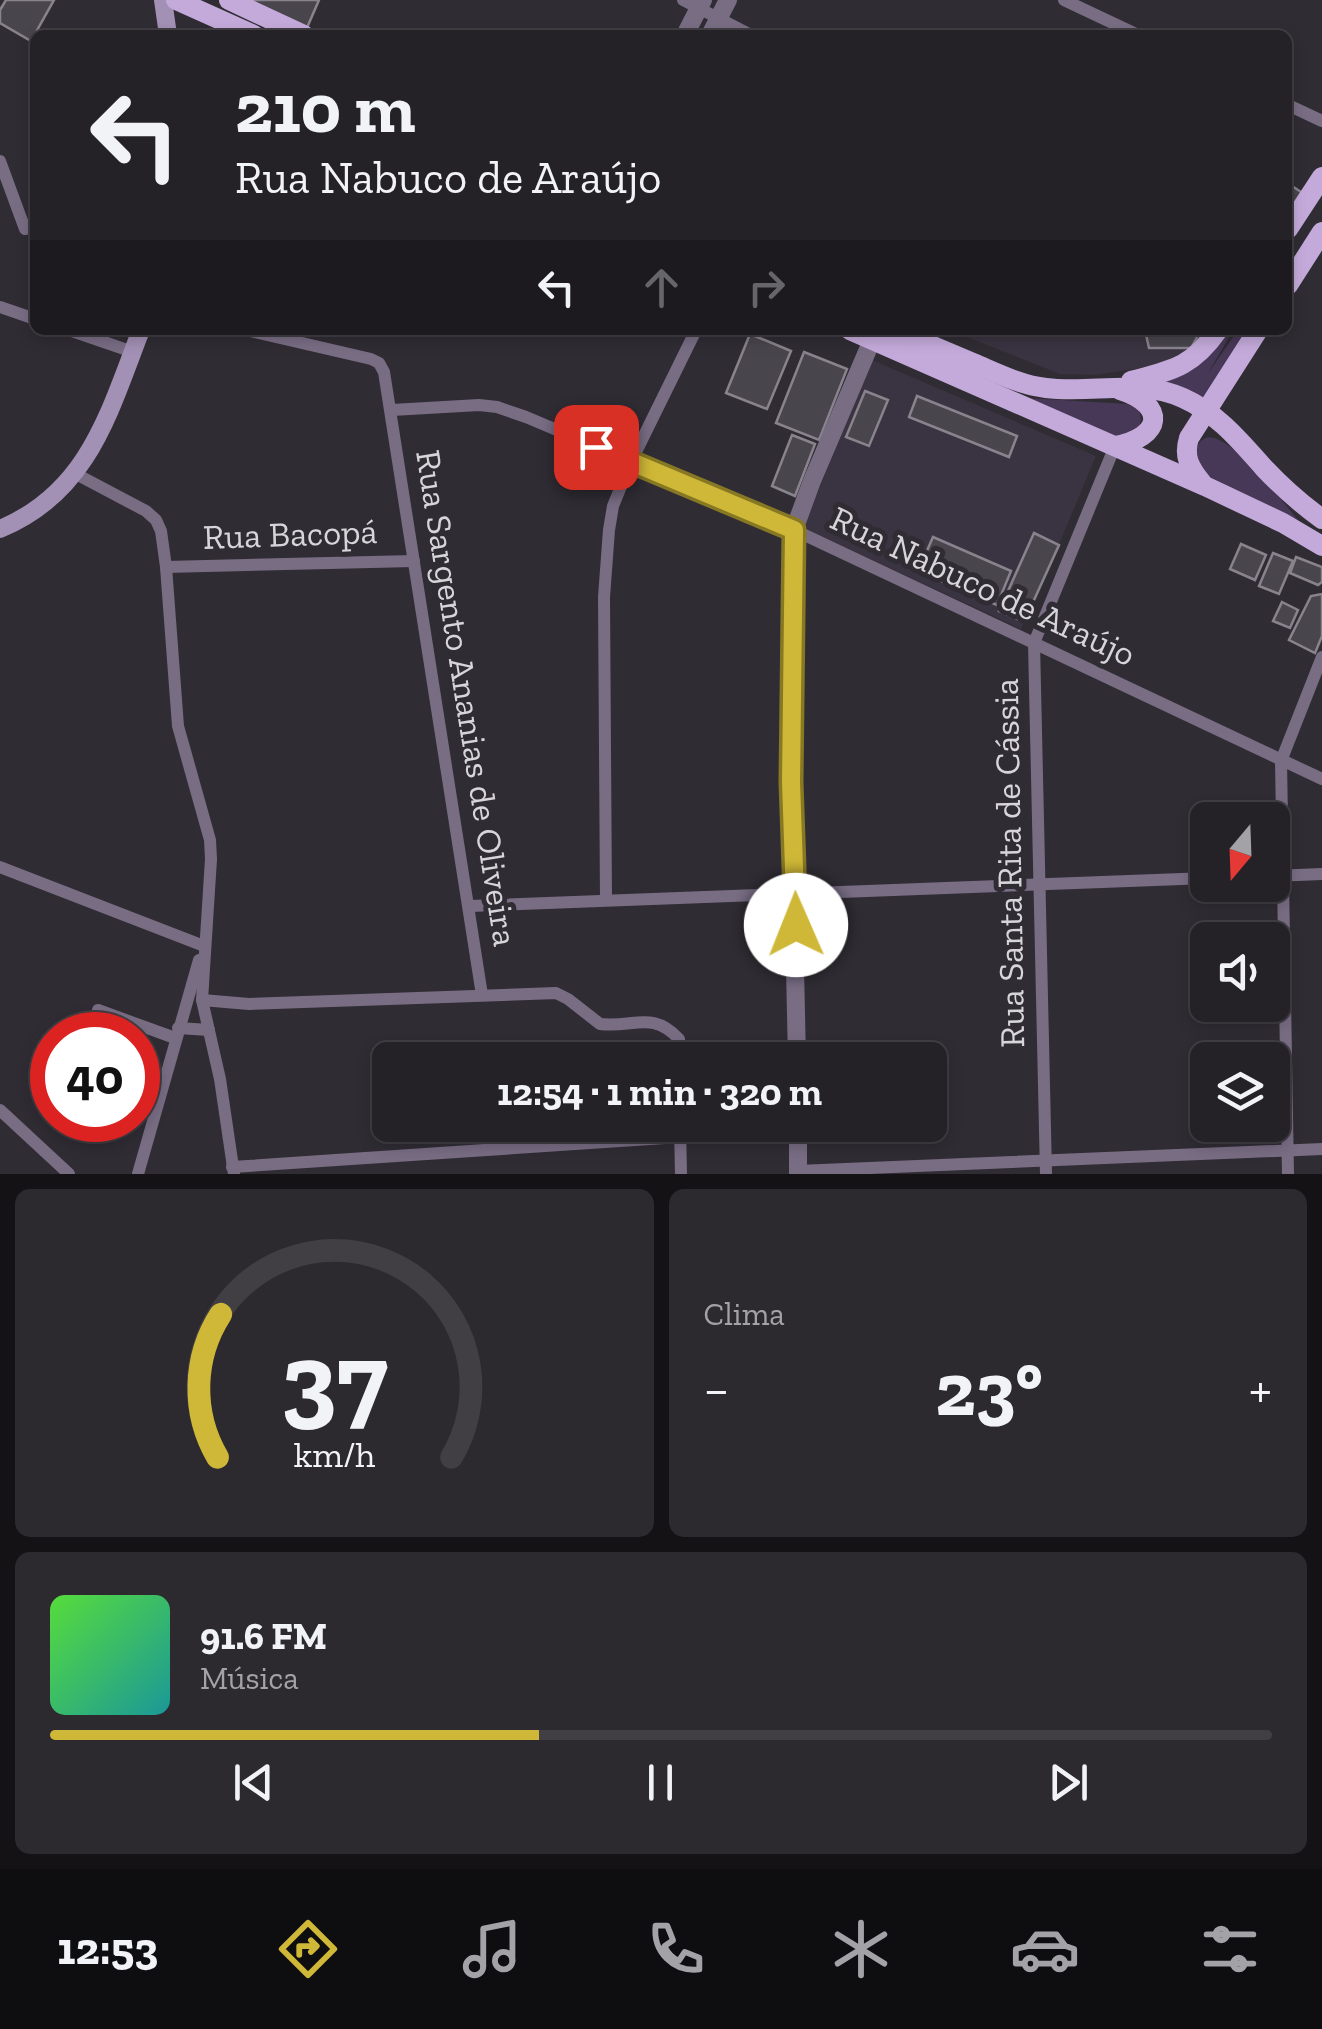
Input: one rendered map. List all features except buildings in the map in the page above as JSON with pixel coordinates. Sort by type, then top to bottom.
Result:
[{"type":"main road","points":[[163,0],[167,30]]},
{"type":"main road","points":[[176,0],[243,30]]},
{"type":"main road","points":[[228,0],[293,30]]},
{"type":"main road","points":[[1292,222],[1322,176]]},
{"type":"main road","points":[[1292,279],[1322,232]]},
{"type":"main road","points":[[0,528],[39,508],[76,474],[97,436],[140,335]]},
{"type":"main road","points":[[861,335],[1205,486],[1282,522],[1322,546]]},
{"type":"main road","points":[[907,335],[1012,380],[1042,388],[1145,386],[1164,390],[1205,410],[1225,426],[1282,486],[1322,519]]},
{"type":"main road","points":[[1105,387],[1183,365],[1195,358],[1214,335]]},
{"type":"main road","points":[[1205,486],[1189,466],[1189,438],[1255,335]]},
{"type":"main road","points":[[1105,387],[1138,396],[1152,413],[1148,432],[1140,439],[1116,446]]},
{"type":"street","points":[[695,3],[715,27],[728,0]]},
{"type":"street","points":[[1064,0],[1127,30]]},
{"type":"street","points":[[687,30],[695,3]]},
{"type":"street","points":[[1292,107],[1322,122]]},
{"type":"street","points":[[0,161],[25,229]]},
{"type":"street","points":[[0,307],[30,317]]},
{"type":"street","points":[[84,335],[133,352]]},
{"type":"street","points":[[267,335],[376,361],[384,372],[392,410]]},
{"type":"street","points":[[606,900],[604,596],[614,506],[631,462],[694,335]]},
{"type":"street","points":[[797,1042],[791,782],[794,530],[872,340]]},
{"type":"street","name":"Rua Nabuco de Araújo","points":[[392,410],[458,405],[497,407],[526,417],[794,530],[1322,779]]},
{"type":"street","name":"Rua Sargento Ananias de Oliveira","points":[[392,410],[482,994]]},
{"type":"street","name":"Rua Santa Rita de Cássia","points":[[1046,1167],[1034,643],[1116,446]]},
{"type":"street","points":[[76,474],[132,502],[156,520],[161,531],[178,726],[210,840],[202,1000],[220,1079],[233,1170],[554,1142]]},
{"type":"street","name":"Rua Bacopá","points":[[166,568],[414,561]]},
{"type":"street","points":[[1280,802],[1281,761],[1322,657]]},
{"type":"street","points":[[0,867],[204,950]]},
{"type":"street","points":[[1290,875],[1322,874]]},
{"type":"street","points":[[470,906],[1190,879]]},
{"type":"street","points":[[1278,902],[1288,1174]]},
{"type":"street","points":[[138,1174],[176,1033],[204,950]]},
{"type":"street","points":[[202,1000],[249,1004],[556,993],[600,1024],[660,1023],[679,1042]]},
{"type":"street","points":[[98,1010],[176,1033],[208,1030]]},
{"type":"street","points":[[0,1110],[68,1174]]},
{"type":"street","points":[[680,1142],[680,1174]]},
{"type":"street","points":[[798,1142],[798,1172],[1046,1167],[1322,1149]]},
{"type":"shaded area","points":[[962,335],[1158,335],[1191,348],[1171,364],[1094,375],[1060,374]]},
{"type":"shaded area","points":[[1215,335],[1230,335],[1207,375],[1235,335],[1252,335],[1208,400],[1149,382]]},
{"type":"shaded area","points":[[872,360],[1096,456],[1021,629],[803,528]]},
{"type":"shaded area","points":[[1026,398],[1127,404],[1139,409],[1141,420],[1138,430],[1125,436],[1111,436]]},
{"type":"shaded area","points":[[1208,437],[1220,440],[1247,461],[1307,531],[1207,475],[1195,459],[1198,445]]},
{"type":"route","points":[[596,447],[794,530],[791,782],[796,925]]}]
